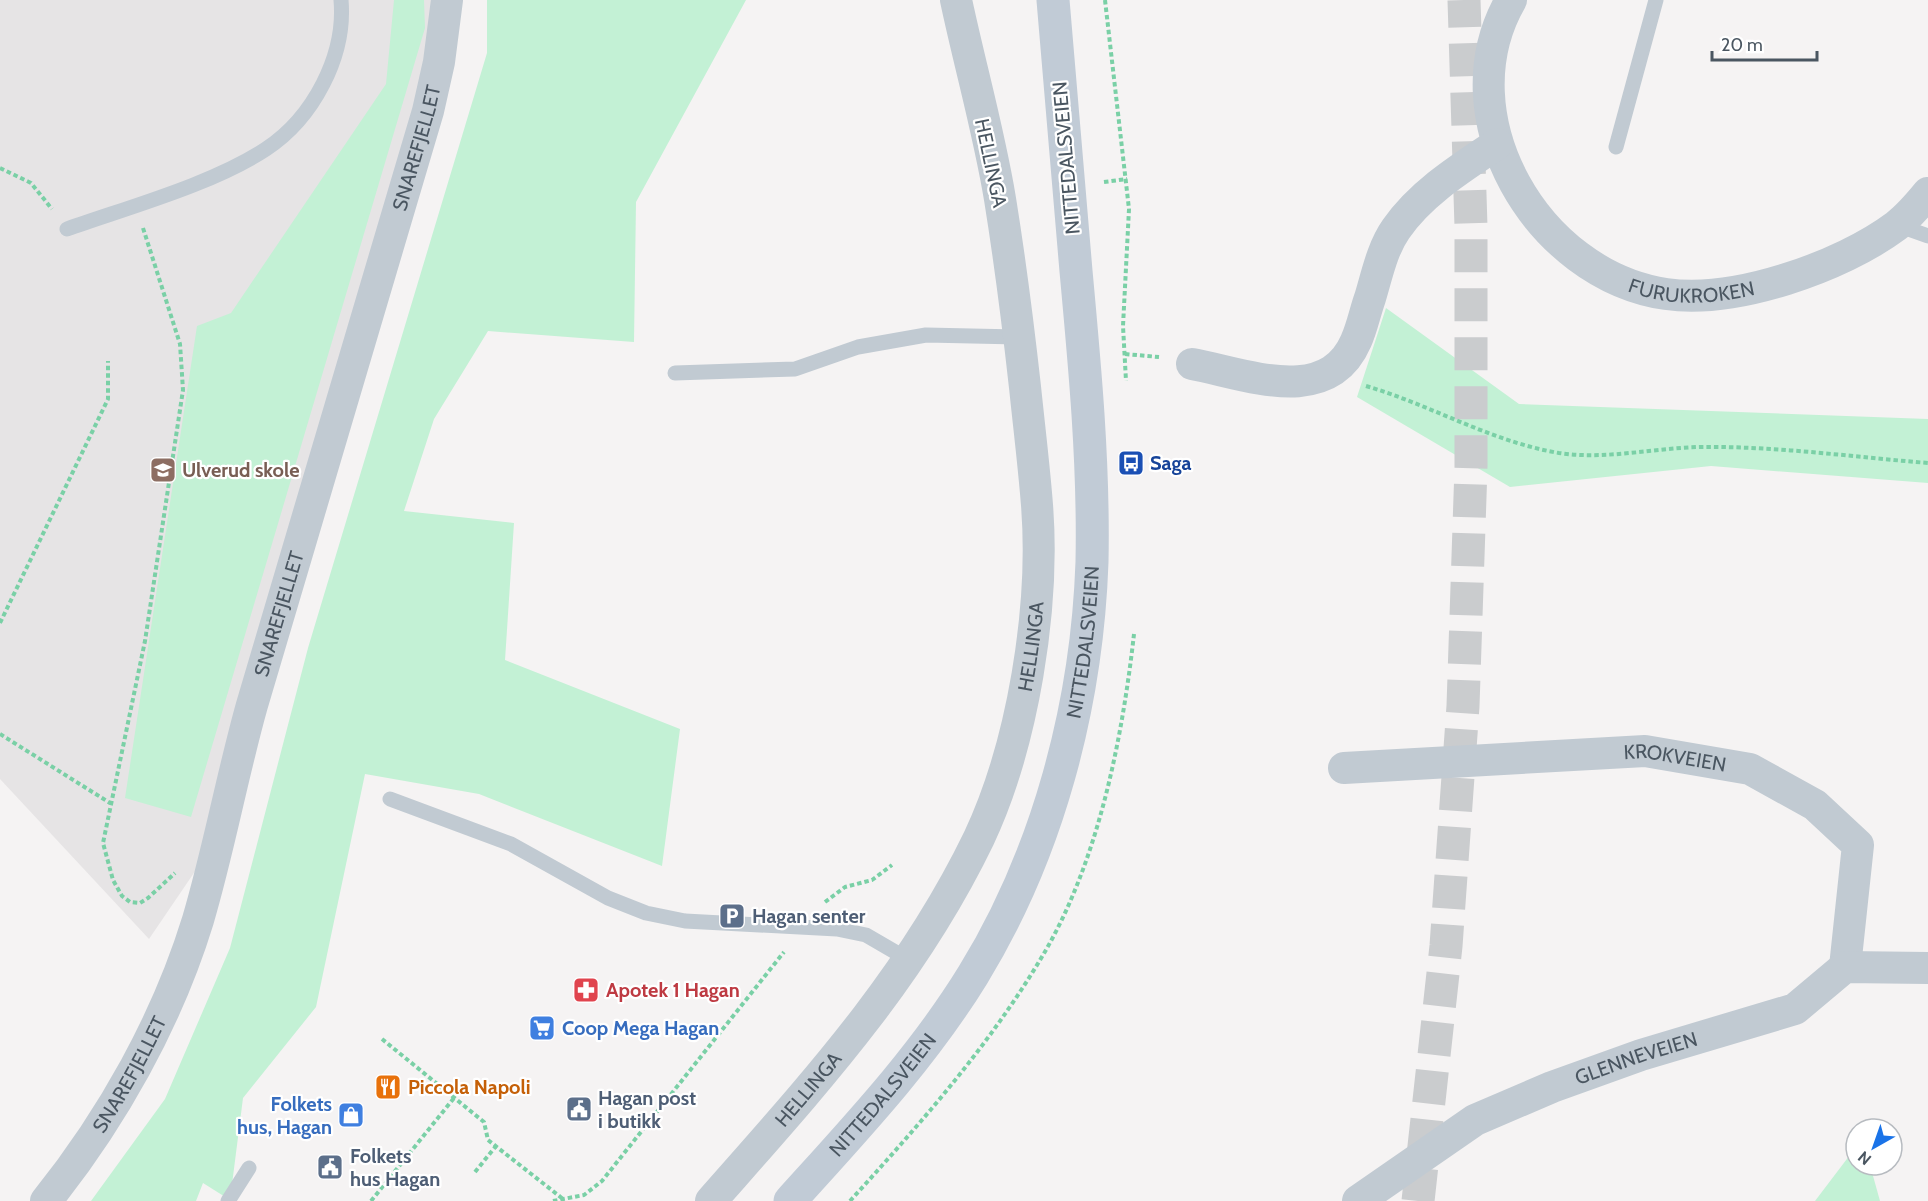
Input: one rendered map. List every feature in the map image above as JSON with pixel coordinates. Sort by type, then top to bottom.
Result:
[{"type":"main road","name":"NITTEDALSVEIEN","points":[[790,1201],[897,1081],[974,974],[1030,860],[1059,773],[1073,720],[1092,565],[1091,452],[1053,0]]},
{"type":"street","name":"SNAREFJELLET","points":[[46,1201],[124,1086],[169,999],[186,957],[212,868],[251,708],[428,111],[439,62],[447,0]]},
{"type":"street","name":"HELLINGA","points":[[711,1201],[846,1047],[909,960],[953,888],[984,824],[1010,750],[1030,652],[1037,590],[1037,507],[1019,337],[1000,197],[956,0]]},
{"type":"street","name":"FURUKROKEN","points":[[1511,0],[1502,16],[1490,60],[1490,100],[1497,144],[1524,200],[1567,248],[1614,277],[1666,294],[1725,293],[1795,277],[1838,258],[1897,225],[1928,194]]},
{"type":"street","points":[[1192,364],[1299,383],[1317,380],[1336,370],[1356,342],[1378,271],[1396,230],[1432,192],[1497,144]]},
{"type":"street","name":"KROKVEIEN","points":[[1344,768],[1645,751],[1750,769],[1815,805],[1858,845],[1845,967]]},
{"type":"street","points":[[1845,967],[1928,968]]},
{"type":"street","name":"GLENNEVEIEN","points":[[1358,1201],[1475,1120],[1552,1087],[1641,1055],[1795,1009],[1845,967]]},
{"type":"lane","points":[[67,229],[228,170],[268,148],[295,123],[319,92],[336,53],[342,16],[341,0]]},
{"type":"lane","points":[[1616,147],[1656,0]]},
{"type":"lane","points":[[1897,225],[1928,236]]},
{"type":"lane","points":[[675,373],[795,369],[858,347],[926,335],[1019,337]]},
{"type":"lane","points":[[390,799],[511,844],[608,898],[646,913],[685,921],[837,929],[866,935],[909,960]]},
{"type":"lane","points":[[228,1201],[249,1168]]},
{"type":"path","points":[[1105,0],[1127,179],[1129,239],[1123,326],[1126,381]]},
{"type":"path","points":[[0,168],[31,183],[67,229]]},
{"type":"path","points":[[1096,183],[1127,179]]},
{"type":"path","points":[[135,204],[180,344],[183,390],[174,461],[143,651],[103,843],[113,880],[122,896],[130,902],[140,903],[181,868]]},
{"type":"path","points":[[0,623],[108,399],[108,361]]},
{"type":"path","points":[[1336,370],[1364,386],[1417,402],[1496,436],[1530,447],[1561,453],[1595,456],[1701,447],[1793,452],[1928,464]]},
{"type":"path","points":[[0,734],[110,803]]},
{"type":"path","points":[[553,1201],[584,1195],[602,1181],[820,906],[845,887],[872,880],[892,865]]},
{"type":"path","points":[[382,1039],[484,1122],[488,1140],[563,1199]]},
{"type":"path","points":[[371,1201],[454,1098]]},
{"type":"path","points":[[475,1172],[496,1146]]},
{"type":"shaded area","name":"Ulverud skole","points":[[0,0],[438,0],[442,21],[217,839],[149,939],[0,779]]},
{"type":"green space","points":[[394,0],[424,0],[425,28],[191,817],[125,798],[197,326],[231,313],[386,84]]},
{"type":"green space","points":[[487,0],[746,0],[636,202],[634,342],[488,331],[434,419],[404,511],[514,523],[505,660],[680,729],[662,866],[479,794],[365,774],[316,1007],[243,1098],[230,1200],[203,1183],[196,1201],[91,1201],[165,1099],[230,948],[308,648],[487,53]]},
{"type":"green space","points":[[1386,308],[1519,404],[1928,419],[1928,483],[1711,466],[1510,487],[1357,397]]},
{"type":"green space","points":[[1844,1163],[1844,1177],[1873,1177],[1880,1201],[1815,1201]]},
{"type":"tunnel","points":[[1418,1201],[1446,946],[1463,706],[1471,467],[1471,227],[1464,0]]},
{"type":"place","name":"Saga","points":[[1131,463]]},
{"type":"place","name":"Ulverud skole","points":[[163,470]]},
{"type":"place","name":"Hagan senter","points":[[732,916]]},
{"type":"place","name":"Apotek 1 Hagan","points":[[586,990]]},
{"type":"place","name":"Coop Mega Hagan","points":[[542,1028]]},
{"type":"place","name":"Piccola Napoli","points":[[388,1087]]},
{"type":"place","name":"Hagan post i butikk","points":[[579,1109]]},
{"type":"place","name":"Folkets hus, Hagan","points":[[351,1115]]},
{"type":"place","name":"Folkets hus Hagan","points":[[330,1167]]}]
